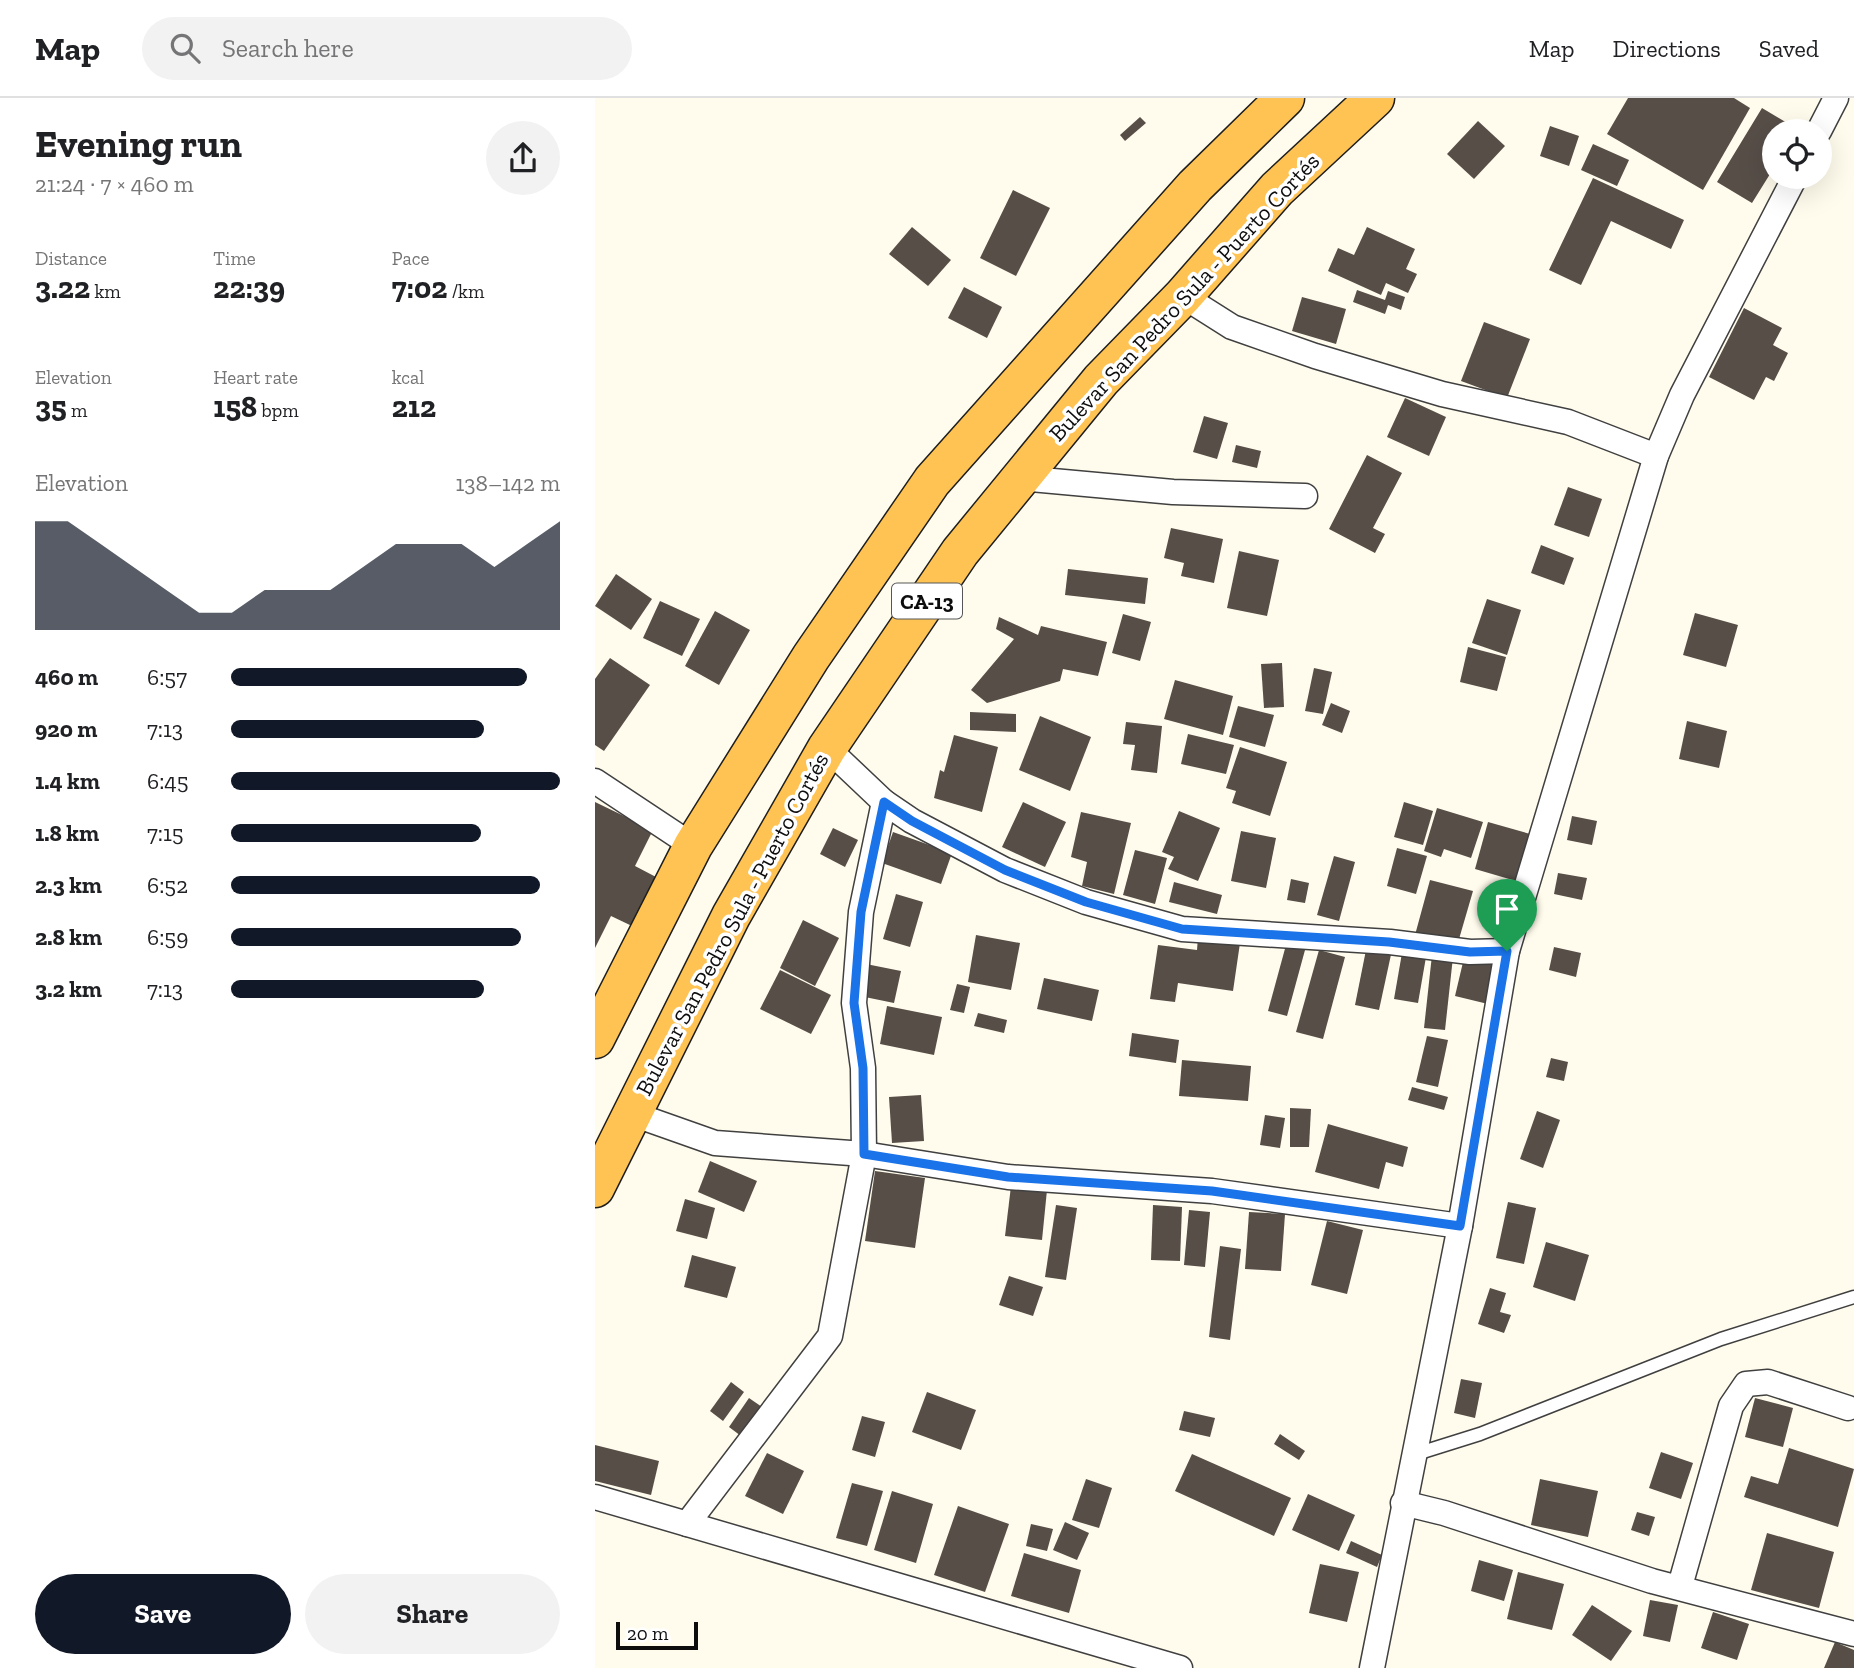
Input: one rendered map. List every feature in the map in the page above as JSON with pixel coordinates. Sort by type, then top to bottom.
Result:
[{"type":"highway","name":"CA-13","points":[[595,1039],[693,846],[811,657],[932,481],[1195,186],[1285,98]]},
{"type":"highway","name":"Bulevar San Pedro Sula - Puerto Cortés","points":[[595,1188],[630,1113],[731,916],[827,748],[960,552],[1101,380],[1183,296],[1277,189],[1375,98]]},
{"type":"street","points":[[1825,119],[1836,98]]},
{"type":"street","points":[[1372,1668],[1460,1226],[1507,951],[1657,456],[1682,395],[1789,189]]},
{"type":"street","points":[[1183,296],[1232,327],[1315,356],[1442,394],[1568,422],[1657,456]]},
{"type":"street","points":[[1020,478],[1173,492],[1305,496]]},
{"type":"street","points":[[827,748],[884,802],[912,821],[1005,870],[1086,902],[1182,929],[1377,941],[1470,952],[1507,951]]},
{"type":"street","points":[[595,781],[693,846]]},
{"type":"street","points":[[687,1524],[830,1336],[864,1154],[863,1068],[854,1003],[861,912],[884,802]]},
{"type":"street","points":[[630,1113],[715,1143],[864,1154],[1008,1177],[1212,1191],[1460,1226]]},
{"type":"street","points":[[1680,1586],[1731,1406],[1746,1384],[1768,1382],[1848,1408]]},
{"type":"street","points":[[595,1497],[1180,1668]]},
{"type":"street","points":[[1403,1503],[1444,1513],[1652,1581],[1680,1586],[1854,1634]]},
{"type":"lane","points":[[1413,1455],[1480,1434],[1721,1339],[1854,1297]]},
{"type":"building","points":[[1628,98],[1734,98],[1750,108],[1703,190],[1607,134]]},
{"type":"building","points":[[1762,108],[1780,119],[1762,119],[1762,187],[1752,203],[1717,182]]},
{"type":"building","points":[[1140,117],[1146,123],[1125,141],[1120,135]]},
{"type":"building","points":[[1478,121],[1505,146],[1474,179],[1447,154]]},
{"type":"building","points":[[1550,126],[1579,136],[1569,166],[1540,156]]},
{"type":"building","points":[[1593,144],[1629,160],[1617,186],[1581,170]]},
{"type":"building","points":[[1593,178],[1684,220],[1671,249],[1611,221],[1581,285],[1549,270]]},
{"type":"building","points":[[1013,190],[1050,208],[1016,276],[980,258]]},
{"type":"building","points":[[912,227],[951,260],[928,286],[889,254]]},
{"type":"building","points":[[1367,227],[1415,249],[1406,269],[1417,274],[1408,293],[1386,283],[1381,295],[1328,271],[1338,248],[1354,255]]},
{"type":"building","points":[[964,287],[1002,307],[987,338],[948,318]]},
{"type":"building","points":[[1357,290],[1385,300],[1388,291],[1405,297],[1401,310],[1388,305],[1385,314],[1353,302]]},
{"type":"building","points":[[1302,297],[1346,309],[1336,344],[1292,331]]},
{"type":"building","points":[[1744,308],[1782,328],[1773,345],[1788,353],[1774,381],[1766,377],[1754,400],[1709,377]]},
{"type":"building","points":[[1484,322],[1530,339],[1507,398],[1461,381]]},
{"type":"building","points":[[1405,398],[1446,417],[1429,456],[1387,437]]},
{"type":"building","points":[[1204,416],[1228,423],[1217,459],[1193,452]]},
{"type":"building","points":[[1236,445],[1261,451],[1257,468],[1232,462]]},
{"type":"building","points":[[1367,455],[1402,473],[1373,528],[1385,534],[1375,553],[1329,529]]},
{"type":"building","points":[[1568,487],[1602,499],[1589,537],[1554,525]]},
{"type":"building","points":[[1171,528],[1223,539],[1214,583],[1181,576],[1184,563],[1164,558]]},
{"type":"building","points":[[1541,545],[1574,558],[1564,585],[1531,573]]},
{"type":"building","points":[[1239,551],[1279,560],[1267,616],[1227,608]]},
{"type":"building","points":[[1068,569],[1148,578],[1145,604],[1065,595]]},
{"type":"building","points":[[616,574],[652,599],[631,630],[595,606]]},
{"type":"building","points":[[1487,599],[1521,610],[1507,655],[1472,643]]},
{"type":"building","points":[[660,601],[700,619],[682,656],[643,638]]},
{"type":"building","points":[[715,611],[750,630],[719,685],[685,666]]},
{"type":"building","points":[[1695,613],[1738,625],[1726,667],[1683,655]]},
{"type":"building","points":[[1123,614],[1151,622],[1140,661],[1112,653]]},
{"type":"building","points":[[999,617],[1038,635],[1041,626],[1107,642],[1098,676],[1063,669],[1060,681],[987,703],[971,690],[1014,639],[996,629]]},
{"type":"building","points":[[1468,647],[1506,657],[1497,691],[1460,682]]},
{"type":"building","points":[[610,658],[650,685],[604,751],[595,745],[595,679]]},
{"type":"building","points":[[1282,663],[1284,707],[1264,708],[1261,664]]},
{"type":"building","points":[[1314,668],[1332,672],[1323,714],[1305,711]]},
{"type":"building","points":[[1175,680],[1233,696],[1223,735],[1164,719]]},
{"type":"building","points":[[1331,703],[1350,711],[1342,733],[1322,725]]},
{"type":"building","points":[[1238,706],[1274,715],[1265,747],[1229,737]]},
{"type":"building","points":[[970,712],[1016,714],[1016,732],[970,730]]},
{"type":"building","points":[[1040,716],[1091,737],[1070,791],[1019,770]]},
{"type":"building","points":[[1687,721],[1727,731],[1719,768],[1679,759]]},
{"type":"building","points":[[1126,722],[1162,726],[1157,773],[1131,770],[1135,745],[1123,744]]},
{"type":"building","points":[[1188,734],[1234,745],[1226,774],[1181,764]]},
{"type":"building","points":[[954,735],[998,747],[982,812],[934,798],[940,770],[944,772]]},
{"type":"building","points":[[1240,747],[1287,762],[1270,816],[1232,803],[1236,791],[1226,788]]},
{"type":"building","points":[[595,802],[653,830],[635,866],[656,877],[632,926],[611,916],[595,948]]},
{"type":"building","points":[[1023,802],[1066,822],[1045,867],[1002,847]]},
{"type":"building","points":[[1404,802],[1433,811],[1423,845],[1394,837]]},
{"type":"building","points":[[1437,808],[1483,822],[1471,858],[1444,849],[1441,857],[1424,851]]},
{"type":"building","points":[[1179,811],[1220,828],[1198,881],[1168,869],[1174,857],[1162,852]]},
{"type":"building","points":[[1081,812],[1131,823],[1114,894],[1082,886],[1087,862],[1071,857]]},
{"type":"building","points":[[1572,816],[1597,821],[1592,845],[1567,840]]},
{"type":"building","points":[[1488,822],[1530,834],[1516,881],[1475,869]]},
{"type":"building","points":[[833,828],[858,840],[845,867],[820,854]]},
{"type":"building","points":[[1241,831],[1276,838],[1266,888],[1231,881]]},
{"type":"building","points":[[893,832],[952,853],[941,884],[882,863]]},
{"type":"building","points":[[1397,848],[1427,856],[1416,894],[1387,886]]},
{"type":"building","points":[[1135,850],[1167,858],[1155,904],[1123,895]]},
{"type":"building","points":[[1334,856],[1355,862],[1339,921],[1317,915]]},
{"type":"building","points":[[1558,873],[1587,878],[1582,900],[1554,894]]},
{"type":"building","points":[[1291,879],[1309,883],[1305,903],[1287,900]]},
{"type":"building","points":[[1430,880],[1473,891],[1457,946],[1415,935]]},
{"type":"building","points":[[1174,882],[1222,895],[1217,914],[1169,902]]},
{"type":"building","points":[[896,894],[923,902],[910,947],[883,939]]},
{"type":"building","points":[[803,920],[839,938],[815,986],[780,968]]},
{"type":"building","points":[[976,935],[1020,943],[1011,990],[968,982]]},
{"type":"building","points":[[1198,937],[1240,943],[1233,991],[1178,983],[1175,1002],[1150,999],[1158,945],[1197,950]]},
{"type":"building","points":[[1286,945],[1305,950],[1287,1016],[1268,1011]]},
{"type":"building","points":[[1367,945],[1392,950],[1379,1010],[1355,1005]]},
{"type":"building","points":[[1554,947],[1581,953],[1576,977],[1549,970]]},
{"type":"building","points":[[1319,950],[1345,957],[1323,1039],[1296,1032]]},
{"type":"building","points":[[1402,953],[1426,957],[1418,1003],[1394,999]]},
{"type":"building","points":[[1432,955],[1453,957],[1445,1030],[1424,1028]]},
{"type":"building","points":[[1464,958],[1497,966],[1488,1004],[1455,996]]},
{"type":"building","points":[[866,964],[901,971],[894,1003],[860,996]]},
{"type":"building","points":[[780,970],[831,995],[811,1034],[760,1009]]},
{"type":"building","points":[[1044,978],[1099,990],[1092,1021],[1037,1009]]},
{"type":"building","points":[[957,984],[970,987],[964,1013],[950,1010]]},
{"type":"building","points":[[887,1006],[942,1017],[934,1055],[880,1044]]},
{"type":"building","points":[[978,1013],[1007,1020],[1004,1033],[974,1026]]},
{"type":"building","points":[[1132,1033],[1179,1040],[1176,1063],[1129,1056]]},
{"type":"building","points":[[1427,1036],[1448,1040],[1438,1087],[1416,1082]]},
{"type":"building","points":[[1551,1058],[1568,1062],[1564,1081],[1546,1077]]},
{"type":"building","points":[[1182,1060],[1251,1066],[1248,1101],[1179,1096]]},
{"type":"building","points":[[1412,1087],[1448,1097],[1444,1110],[1408,1100]]},
{"type":"building","points":[[921,1095],[924,1141],[892,1143],[889,1097]]},
{"type":"building","points":[[1290,1108],[1311,1109],[1309,1147],[1290,1147]]},
{"type":"building","points":[[1537,1111],[1560,1120],[1543,1168],[1520,1159]]},
{"type":"building","points":[[1265,1115],[1285,1118],[1280,1148],[1260,1145]]},
{"type":"building","points":[[1328,1124],[1408,1147],[1403,1167],[1386,1162],[1379,1189],[1315,1172]]},
{"type":"building","points":[[710,1161],[757,1181],[744,1212],[698,1192]]},
{"type":"building","points":[[875,1171],[925,1178],[915,1248],[865,1241]]},
{"type":"building","points":[[1011,1186],[1047,1190],[1042,1240],[1005,1236]]},
{"type":"building","points":[[685,1199],[715,1208],[707,1239],[676,1231]]},
{"type":"building","points":[[1508,1202],[1536,1208],[1524,1264],[1496,1258]]},
{"type":"building","points":[[1056,1205],[1077,1208],[1066,1280],[1045,1277]]},
{"type":"building","points":[[1153,1205],[1182,1207],[1180,1261],[1151,1260]]},
{"type":"building","points":[[1189,1210],[1210,1212],[1205,1267],[1184,1265]]},
{"type":"building","points":[[1249,1212],[1285,1214],[1281,1271],[1245,1269]]},
{"type":"building","points":[[1327,1221],[1363,1230],[1347,1294],[1311,1285]]},
{"type":"building","points":[[1546,1242],[1589,1255],[1575,1301],[1533,1287]]},
{"type":"building","points":[[1220,1246],[1241,1249],[1230,1340],[1209,1337]]},
{"type":"building","points":[[692,1255],[736,1267],[727,1298],[684,1287]]},
{"type":"building","points":[[1009,1276],[1043,1287],[1033,1316],[999,1305]]},
{"type":"building","points":[[1490,1288],[1506,1293],[1500,1312],[1511,1315],[1504,1333],[1478,1324]]},
{"type":"building","points":[[1461,1379],[1482,1383],[1475,1418],[1454,1413]]},
{"type":"building","points":[[731,1382],[744,1392],[723,1421],[710,1411]]},
{"type":"building","points":[[927,1392],[976,1410],[961,1450],[912,1432]]},
{"type":"building","points":[[749,1398],[762,1407],[741,1436],[729,1427]]},
{"type":"building","points":[[1755,1398],[1793,1408],[1783,1447],[1745,1437]]},
{"type":"building","points":[[1184,1411],[1215,1418],[1210,1437],[1179,1430]]},
{"type":"building","points":[[862,1416],[885,1422],[875,1457],[852,1450]]},
{"type":"building","points":[[1280,1434],[1305,1451],[1299,1460],[1274,1444]]},
{"type":"building","points":[[595,1445],[659,1461],[651,1495],[595,1481]]},
{"type":"building","points":[[1789,1448],[1854,1469],[1838,1527],[1744,1497],[1751,1476],[1778,1484]]},
{"type":"building","points":[[1661,1452],[1693,1463],[1681,1499],[1649,1488]]},
{"type":"building","points":[[767,1453],[804,1471],[783,1514],[745,1496]]},
{"type":"building","points":[[1192,1454],[1291,1498],[1274,1536],[1175,1491]]},
{"type":"building","points":[[1086,1479],[1112,1488],[1099,1528],[1072,1520]]},
{"type":"building","points":[[1540,1479],[1598,1491],[1588,1537],[1531,1525]]},
{"type":"building","points":[[852,1483],[883,1491],[867,1546],[836,1538]]},
{"type":"building","points":[[892,1491],[933,1504],[916,1563],[874,1550]]},
{"type":"building","points":[[1308,1494],[1355,1515],[1339,1551],[1292,1530]]},
{"type":"building","points":[[958,1506],[1009,1524],[985,1592],[934,1575]]},
{"type":"building","points":[[1637,1512],[1655,1517],[1649,1536],[1631,1530]]},
{"type":"building","points":[[1065,1522],[1089,1533],[1077,1560],[1053,1550]]},
{"type":"building","points":[[1031,1524],[1053,1529],[1047,1551],[1026,1546]]},
{"type":"building","points":[[1767,1533],[1834,1552],[1819,1608],[1751,1590]]},
{"type":"building","points":[[1351,1541],[1382,1555],[1377,1567],[1346,1553]]},
{"type":"building","points":[[1024,1553],[1081,1570],[1069,1613],[1011,1596]]},
{"type":"building","points":[[1479,1560],[1513,1570],[1504,1601],[1471,1591]]},
{"type":"building","points":[[1320,1564],[1359,1572],[1347,1622],[1309,1613]]},
{"type":"building","points":[[1518,1572],[1564,1584],[1552,1630],[1507,1619]]},
{"type":"building","points":[[1650,1600],[1678,1605],[1670,1642],[1643,1636]]},
{"type":"building","points":[[1592,1605],[1632,1631],[1611,1661],[1572,1635]]},
{"type":"building","points":[[1713,1612],[1749,1624],[1737,1660],[1701,1648]]},
{"type":"building","points":[[1835,1642],[1854,1650],[1854,1668],[1824,1668]]},
{"type":"route","points":[[884,802],[912,821],[1005,870],[1086,902],[1182,929],[1389,942],[1470,952],[1507,951],[1460,1226],[1212,1191],[1008,1177],[864,1154],[863,1068],[854,1003],[861,912],[884,802]]}]
